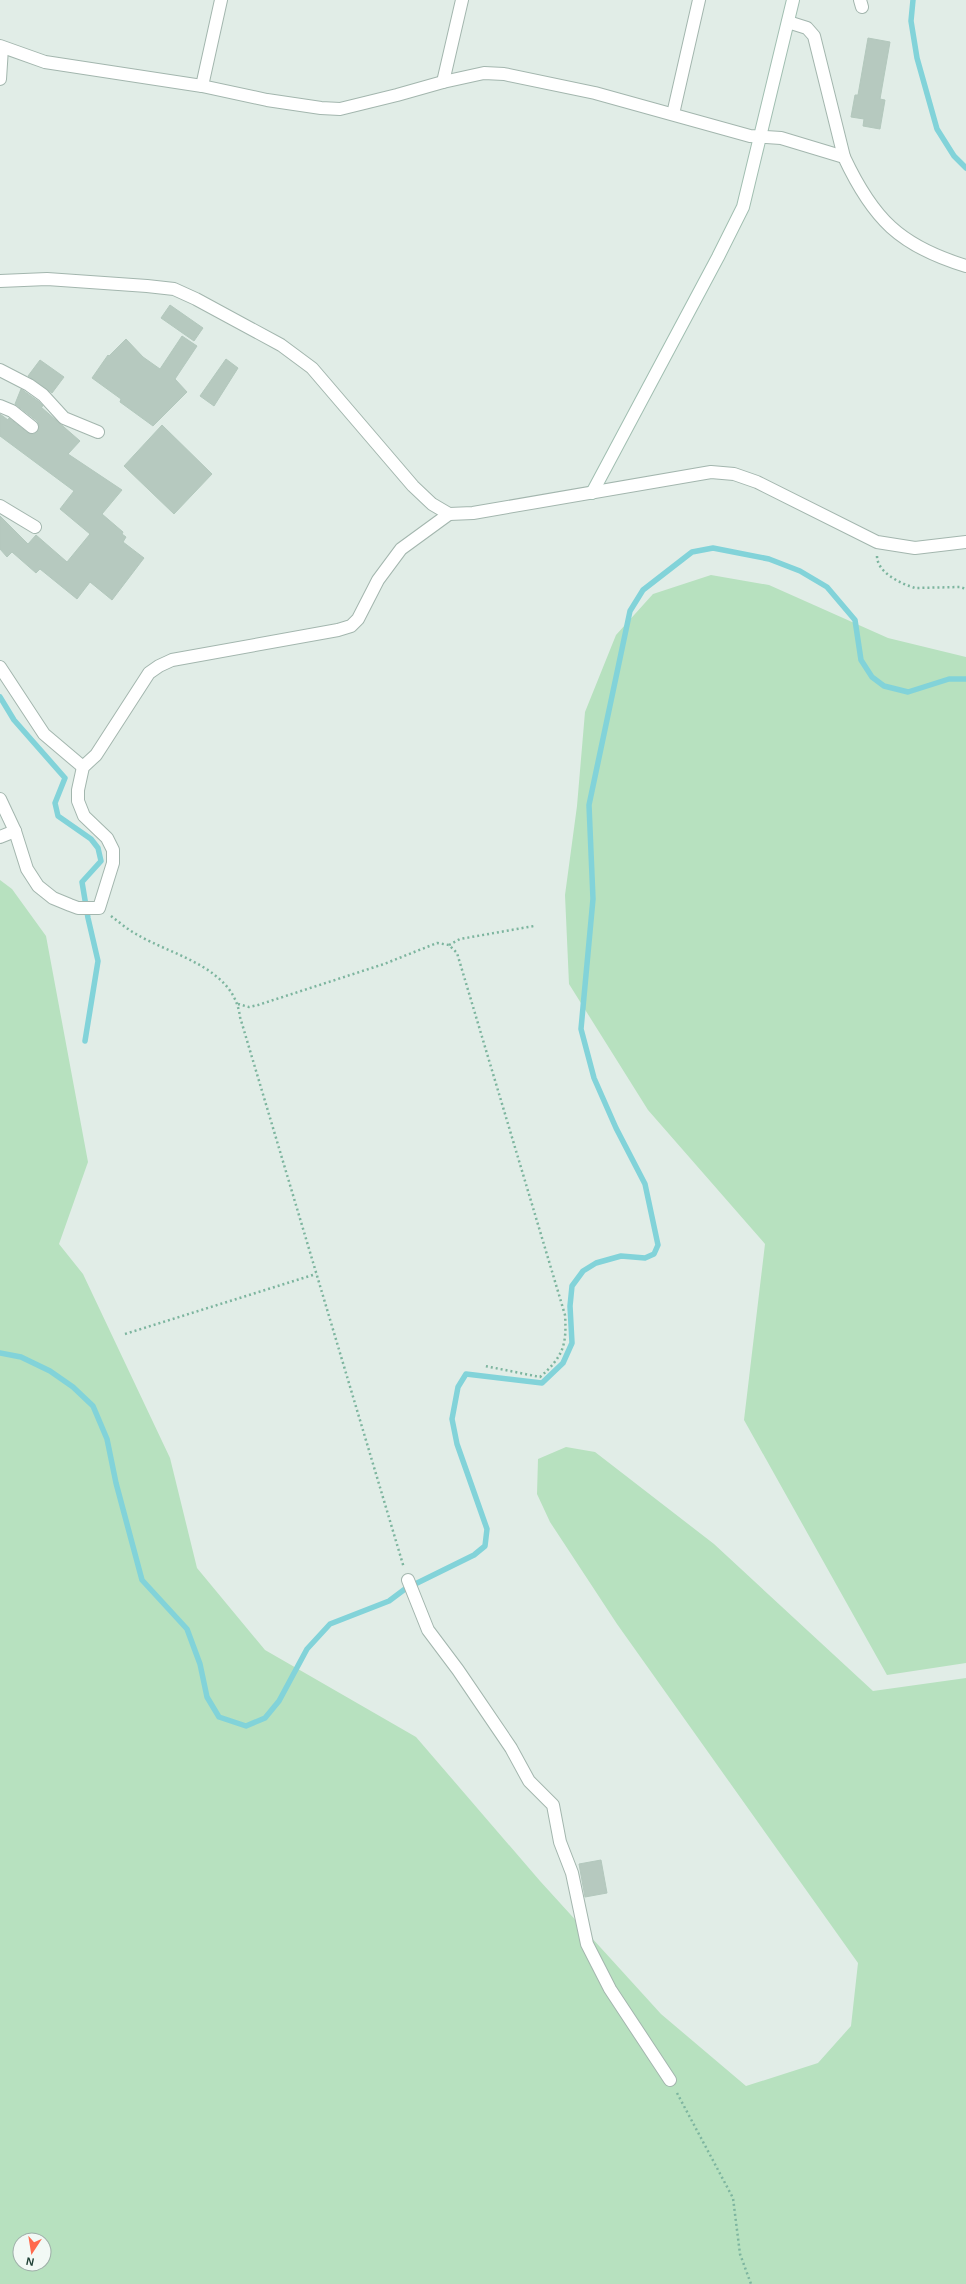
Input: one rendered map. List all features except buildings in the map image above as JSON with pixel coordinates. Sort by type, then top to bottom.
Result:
[{"type":"street","points":[[202,86],[222,0]]},
{"type":"street","points":[[443,82],[462,0]]},
{"type":"street","points":[[673,114],[699,0]]},
{"type":"street","points":[[592,493],[718,257],[743,207],[793,0]]},
{"type":"street","points":[[788,22],[807,28],[814,36],[844,157],[866,199],[887,224],[913,245],[966,266]]},
{"type":"street","points":[[0,80],[1,47],[45,62],[202,86],[267,100],[321,108],[340,109],[443,82],[484,73],[504,74],[595,93],[750,136],[761,135],[781,138],[844,157]]},
{"type":"street","points":[[0,281],[46,279],[140,285],[174,290],[196,299],[281,345],[312,368],[413,486],[432,504],[449,514],[474,513],[711,472],[734,474],[757,482],[877,542],[915,548],[966,542]]},
{"type":"street","points":[[0,370],[29,384],[44,394],[64,418],[98,432]]},
{"type":"street","points":[[0,406],[12,411],[32,427]]},
{"type":"street","points":[[0,506],[35,527]]},
{"type":"street","points":[[0,799],[15,831],[27,869],[38,886],[54,898],[78,908],[95,908],[113,863],[114,850],[107,838],[84,816],[78,801],[78,790],[82,767],[96,755],[149,674],[159,666],[172,660],[338,630],[351,626],[358,618],[378,580],[401,548],[449,514]]},
{"type":"street","points":[[0,667],[44,734],[82,767]]},
{"type":"street","points":[[0,837],[15,831]]},
{"type":"street","points":[[410,1585],[428,1630],[458,1670],[511,1748],[529,1781],[553,1805],[560,1842],[572,1873],[587,1944],[610,1989],[670,2080]]},
{"type":"path","points":[[877,542],[877,560],[882,569],[908,586],[915,588],[960,587],[966,589]]},
{"type":"path","points":[[95,908],[136,934],[213,974],[232,993],[238,1004],[240,1017],[316,1274],[410,1585]]},
{"type":"path","points":[[449,945],[460,939],[534,926]]},
{"type":"path","points":[[238,1004],[258,1006],[384,964],[437,943],[449,945],[457,953],[565,1315],[566,1333],[563,1349],[554,1365],[540,1377],[485,1366]]},
{"type":"path","points":[[125,1334],[316,1274]]},
{"type":"path","points":[[670,2080],[733,2198],[740,2254],[751,2284]]},
{"type":"green space","points":[[711,575],[769,585],[888,638],[966,657],[966,1663],[887,1675],[744,1420],[765,1244],[648,1110],[569,984],[565,895],[577,806],[585,712],[616,635],[653,594]]},
{"type":"green space","points":[[0,880],[12,889],[46,936],[88,1162],[59,1244],[83,1274],[170,1458],[197,1568],[265,1650],[416,1737],[540,1881],[661,2014],[746,2086],[818,2063],[851,2026],[858,1963],[617,1624],[550,1522],[537,1494],[538,1459],[566,1447],[595,1452],[714,1544],[873,1691],[966,1678],[966,2284],[0,2284]]},
{"type":"waterway","points":[[913,0],[911,21],[917,58],[937,129],[954,156],[966,168]]},
{"type":"waterway","points":[[0,1353],[21,1357],[50,1371],[73,1387],[93,1406],[107,1439],[116,1483],[142,1580],[187,1629],[200,1664],[207,1697],[219,1717],[246,1726],[265,1718],[279,1701],[307,1649],[330,1624],[389,1601],[405,1589],[474,1555],[485,1546],[487,1529],[457,1444],[452,1419],[458,1387],[466,1374],[542,1383],[563,1363],[572,1343],[570,1306],[572,1286],[583,1271],[596,1263],[621,1256],[645,1258],[654,1254],[658,1245],[645,1184],[616,1128],[594,1078],[581,1029],[593,899],[589,805],[630,611],[643,590],[692,552],[713,548],[769,559],[800,571],[827,587],[855,620],[861,660],[872,677],[884,686],[908,692],[949,679],[966,679]]},
{"type":"waterway","points":[[0,697],[14,720],[65,778],[55,803],[58,816],[91,839],[98,848],[101,861],[82,882],[88,918],[98,961],[85,1041]]}]
